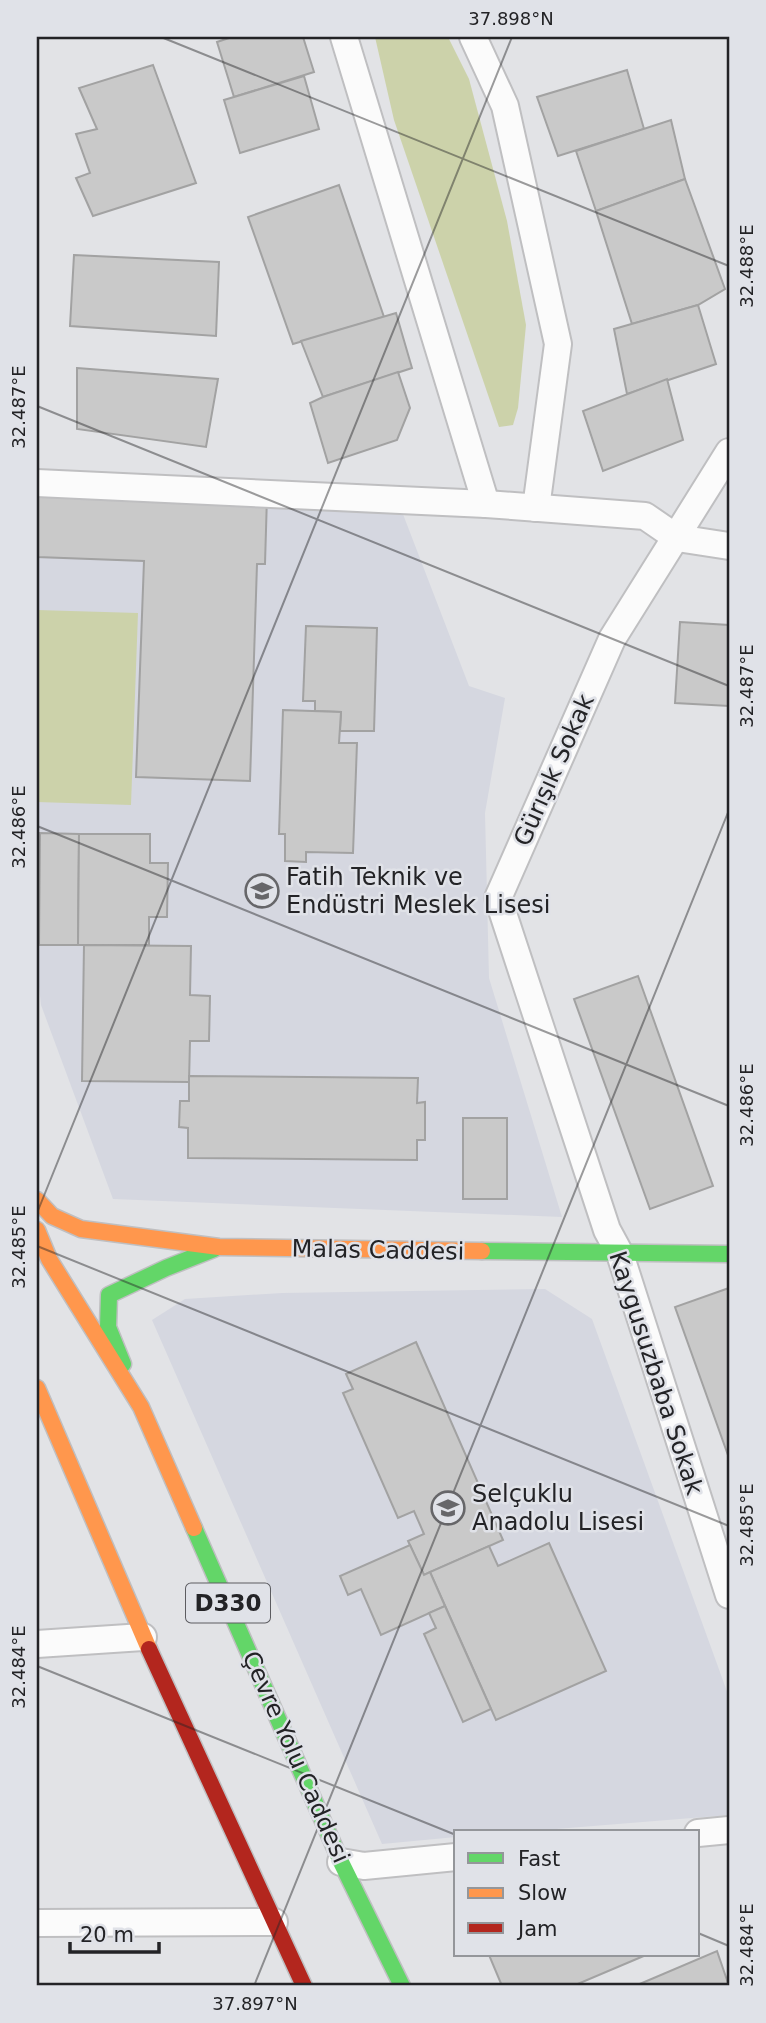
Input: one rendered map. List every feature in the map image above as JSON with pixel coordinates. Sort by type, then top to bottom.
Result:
[{"type":"main road","name":"Malas Caddesi","points":[[37,1200],[52,1216],[81,1229],[219,1247],[729,1254]]},
{"type":"main road","name":"Çevre Yolu Caddesi","points":[[37,1230],[49,1259],[141,1407],[341,1862],[402,1986]]},
{"type":"main road","points":[[141,1407],[108,1327],[109,1295],[219,1247]]},
{"type":"main road","points":[[37,1388],[143,1637],[304,1986]]},
{"type":"street","points":[[344,37],[486,504]]},
{"type":"street","points":[[473,37],[505,106],[558,344],[536,508]]},
{"type":"street","name":"Gürışık Sokak","points":[[607,1230],[498,898],[612,639],[729,452]]},
{"type":"street","points":[[37,483],[486,504],[645,516],[677,538],[729,546]]},
{"type":"street","name":"Kaygusuzbaba Sokak","points":[[607,1230],[620,1254],[729,1595]]},
{"type":"street","points":[[37,1644],[143,1637]]},
{"type":"street","points":[[700,1833],[729,1830]]},
{"type":"street","points":[[341,1862],[364,1866],[454,1857]]},
{"type":"street","points":[[37,1923],[274,1922]]},
{"type":"shaded area","name":"Fatih Teknik ve Endüstri Meslek Lisesi","points":[[37,486],[401,509],[469,686],[505,698],[485,813],[489,978],[562,1217],[113,1199],[41,1005],[37,968]]},
{"type":"shaded area","name":"Selçuklu Anadolu Lisesi","points":[[545,1289],[592,1319],[729,1697],[729,1815],[544,1830],[454,1830],[454,1837],[382,1844],[152,1320],[185,1299],[282,1293]]},
{"type":"green space","points":[[375,37],[448,37],[469,79],[507,221],[526,325],[518,408],[513,425],[499,427],[394,120]]},
{"type":"green space","points":[[37,610],[138,613],[131,805],[37,802]]},
{"type":"building","points":[[232,37],[303,37],[314,72],[234,97],[217,42]]},
{"type":"building","points":[[153,65],[196,183],[93,216],[76,178],[90,173],[76,134],[97,129],[79,88]]},
{"type":"building","points":[[627,70],[644,129],[558,156],[537,97]]},
{"type":"building","points":[[304,76],[319,129],[240,153],[224,100]]},
{"type":"building","points":[[671,120],[685,179],[596,211],[576,151]]},
{"type":"building","points":[[685,179],[725,289],[698,305],[632,324],[596,211]]},
{"type":"building","points":[[339,185],[384,317],[293,344],[248,217]]},
{"type":"building","points":[[74,255],[219,262],[216,336],[70,326]]},
{"type":"building","points":[[698,305],[716,364],[627,394],[614,329]]},
{"type":"building","points":[[396,313],[412,368],[323,397],[301,341]]},
{"type":"building","points":[[77,368],[218,379],[206,447],[77,429]]},
{"type":"building","points":[[398,372],[410,408],[397,440],[328,463],[310,403]]},
{"type":"building","points":[[667,379],[683,440],[603,471],[583,411]]},
{"type":"building","points":[[37,489],[267,496],[265,564],[257,564],[250,781],[136,777],[144,561],[37,557]]},
{"type":"building","points":[[680,622],[729,625],[729,706],[675,703]]},
{"type":"building","points":[[306,626],[377,628],[374,731],[340,731],[341,712],[315,711],[315,701],[303,701]]},
{"type":"building","points":[[283,710],[341,712],[339,743],[357,743],[353,853],[306,852],[306,862],[285,861],[285,834],[279,834]]},
{"type":"building","points":[[40,833],[79,834],[78,945],[39,945]]},
{"type":"building","points":[[79,834],[150,834],[150,863],[168,863],[167,917],[149,917],[149,945],[78,945]]},
{"type":"building","points":[[84,945],[191,946],[190,995],[210,996],[209,1041],[190,1041],[189,1082],[82,1081]]},
{"type":"building","points":[[638,976],[713,1186],[650,1209],[574,999]]},
{"type":"building","points":[[189,1076],[418,1078],[417,1103],[425,1102],[425,1140],[417,1140],[417,1160],[188,1158],[188,1128],[179,1127],[180,1101],[189,1101]]},
{"type":"building","points":[[463,1118],[507,1118],[507,1199],[463,1199]]},
{"type":"building","points":[[729,1288],[729,1458],[675,1307]]},
{"type":"building","points":[[416,1342],[503,1540],[424,1575],[408,1541],[424,1534],[414,1511],[398,1518],[343,1393],[353,1389],[346,1374]]},
{"type":"building","points":[[549,1543],[606,1671],[496,1720],[430,1572],[489,1546],[498,1566]]},
{"type":"building","points":[[410,1545],[424,1575],[430,1572],[445,1606],[381,1635],[361,1589],[348,1595],[340,1576]]},
{"type":"building","points":[[445,1606],[491,1709],[463,1722],[424,1634],[436,1628],[429,1613]]},
{"type":"building","points":[[717,1951],[729,1986],[635,1986]]},
{"type":"building","points":[[489,1956],[644,1956],[573,1986],[502,1986]]},
{"type":"traffic: fast","points":[[123,1364],[108,1327],[109,1295],[214,1249]]},
{"type":"traffic: fast","points":[[482,1251],[729,1254]]},
{"type":"traffic: fast","points":[[194,1528],[341,1862],[402,1986]]},
{"type":"traffic: slow","points":[[37,1200],[52,1216],[81,1229],[219,1247],[482,1251]]},
{"type":"traffic: slow","points":[[37,1230],[49,1259],[141,1407],[194,1528]]},
{"type":"traffic: slow","points":[[37,1388],[149,1649]]},
{"type":"traffic: jam","points":[[149,1649],[304,1986]]},
{"type":"place","name":"Fatih Teknik ve Endüstri Meslek Lisesi","points":[[262,891]]},
{"type":"place","name":"Selçuklu Anadolu Lisesi","points":[[448,1508]]}]
